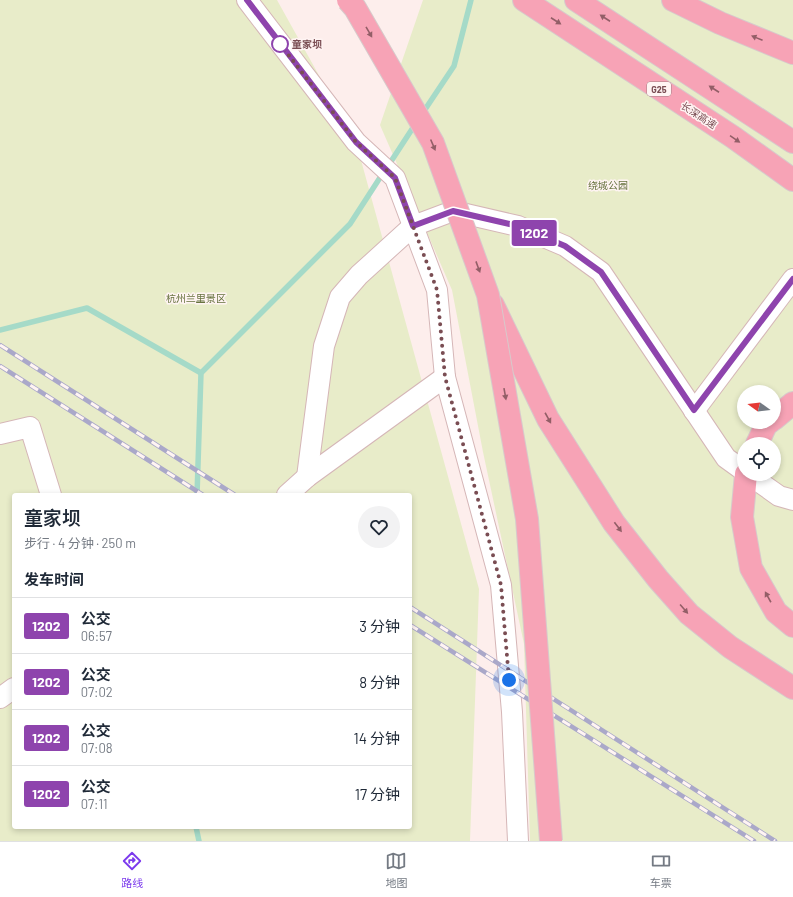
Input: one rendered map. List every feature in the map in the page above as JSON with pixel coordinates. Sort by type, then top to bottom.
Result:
[{"type":"highway","points":[[348,0],[355,8],[433,143],[488,295],[522,367],[548,418],[614,523],[658,579],[689,614],[730,647],[793,688]]},
{"type":"highway","name":"长深高速","points":[[524,0],[732,137],[793,180]]},
{"type":"highway","points":[[576,0],[760,118],[793,142]]},
{"type":"highway","points":[[673,0],[720,23],[793,53]]},
{"type":"highway","points":[[488,295],[527,519],[551,841]]},
{"type":"highway","points":[[781,414],[793,403]]},
{"type":"highway","points":[[746,481],[742,517],[751,568],[776,612],[793,626]]},
{"type":"street","points":[[247,0],[356,142],[395,178],[437,290],[445,377],[501,585],[512,712],[518,841]]},
{"type":"street","points":[[307,477],[324,346],[340,298],[358,274],[413,226],[453,211],[518,226],[565,246],[601,272],[726,458],[737,466]]},
{"type":"street","points":[[694,410],[793,279]]},
{"type":"street","points":[[289,493],[307,477],[445,377]]},
{"type":"street","points":[[0,434],[30,426],[50,493]]},
{"type":"street","points":[[757,481],[779,496],[793,500]]},
{"type":"street","points":[[0,698],[12,689]]},
{"type":"green space","name":"杭州兰里景区","points":[[0,0],[277,0],[356,142],[479,589],[470,841],[0,841]]},
{"type":"green space","name":"绕城公园","points":[[423,0],[793,0],[793,841],[530,841],[524,644],[483,452],[452,290],[380,125]]},
{"type":"waterway","points":[[422,114],[454,66],[471,0]]},
{"type":"waterway","points":[[388,166],[416,123]]},
{"type":"waterway","points":[[197,493],[201,373],[350,224],[383,173]]},
{"type":"waterway","points":[[0,330],[87,308],[201,373]]},
{"type":"waterway","points":[[196,829],[199,841]]},
{"type":"railway","points":[[0,345],[232,493]]},
{"type":"railway","points":[[0,366],[200,493]]},
{"type":"railway","points":[[412,608],[775,841]]},
{"type":"railway","points":[[412,626],[754,841]]},
{"type":"bus line","name":"1202","points":[[247,0],[356,142],[395,178],[413,226],[453,211],[518,226],[565,246],[601,272],[694,410],[793,279]]},
{"type":"place","name":"童家坝","points":[[280,44]]},
{"type":"route","points":[[280,44],[356,142],[395,178],[437,290],[445,377],[501,585],[509,680]]}]
